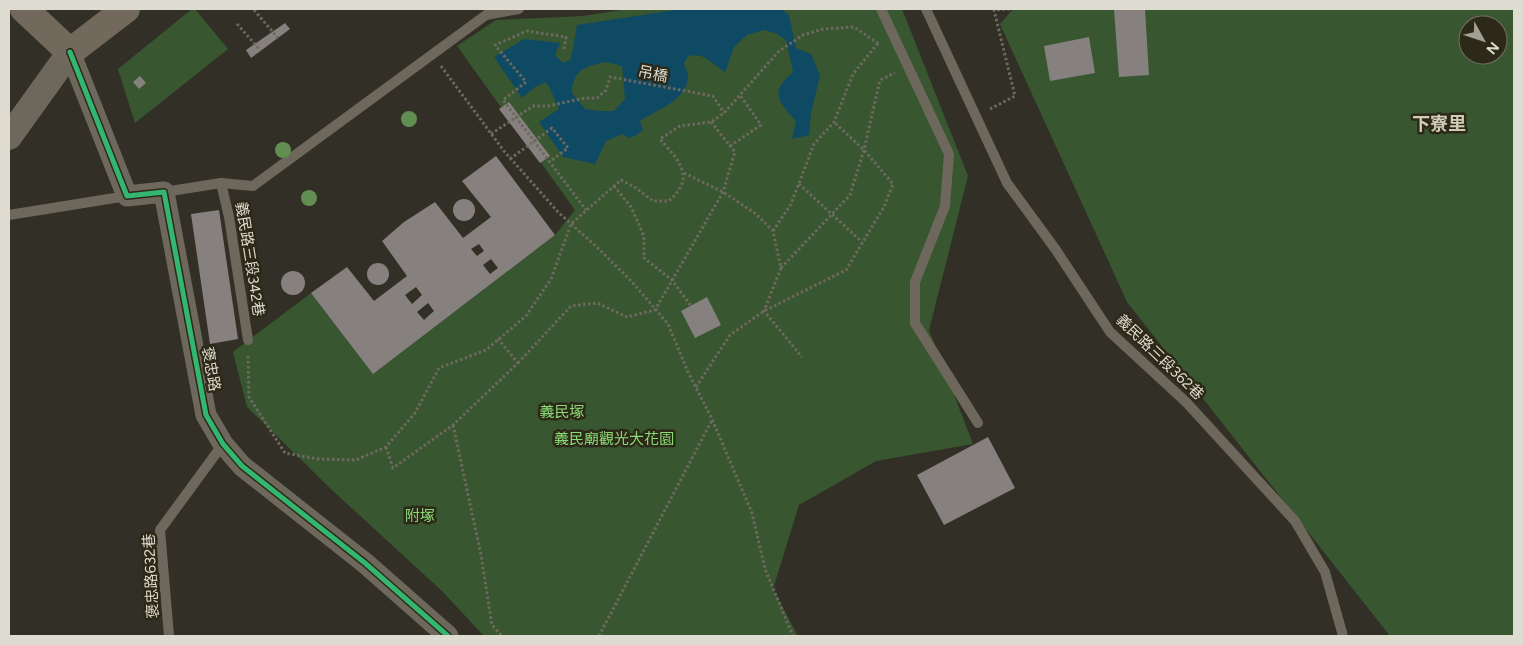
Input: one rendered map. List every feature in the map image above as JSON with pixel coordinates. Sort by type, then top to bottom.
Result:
[{"type":"main road","points":[[24,9],[70,52],[126,9]]},
{"type":"street","points":[[9,137],[70,52]]},
{"type":"street","points":[[70,52],[127,196],[164,192]]},
{"type":"street","name":"褒忠路","points":[[164,192],[206,415],[223,444],[242,466],[366,563],[448,636]]},
{"type":"lane","points":[[164,192],[221,183],[254,186],[362,108],[483,12],[519,9]]},
{"type":"lane","points":[[881,9],[949,154],[945,206],[915,282],[915,323],[978,423]]},
{"type":"lane","name":"義民路三段362巷","points":[[926,9],[1008,183],[1056,250],[1110,332],[1186,402],[1295,521],[1325,572],[1343,636]]},
{"type":"lane","name":"義民路三段342巷","points":[[221,183],[229,217],[248,340]]},
{"type":"lane","points":[[9,215],[127,196]]},
{"type":"lane","name":"褒忠路632巷","points":[[170,636],[160,530],[223,444]]},
{"type":"path","points":[[976,116],[1015,96],[994,10],[1010,9]]},
{"type":"path","points":[[254,10],[278,38]]},
{"type":"path","points":[[237,24],[261,51]]},
{"type":"path","points":[[781,268],[773,231],[756,214],[723,192],[684,173],[676,157],[660,139],[680,126],[712,122],[724,113],[779,51],[803,35],[823,29],[854,28],[878,43],[883,50]]},
{"type":"path","points":[[564,49],[566,37],[527,31],[495,45],[526,82],[503,100],[586,210]]},
{"type":"path","points":[[773,231],[791,204],[814,144],[834,122],[853,74],[878,43]]},
{"type":"path","points":[[432,53],[510,158],[558,212],[633,283],[668,324],[695,387],[712,419],[752,514],[765,570],[793,636]]},
{"type":"path","points":[[764,311],[781,268],[850,195],[864,150],[880,80],[897,71]]},
{"type":"path","points":[[730,146],[761,125],[740,95]]},
{"type":"path","points":[[491,134],[516,118]]},
{"type":"path","points":[[386,447],[394,468],[453,425],[518,363],[570,306],[597,303],[627,317],[656,310],[723,192],[735,152],[712,122]]},
{"type":"path","points":[[695,387],[730,334],[764,311],[846,270],[884,207],[893,184],[864,150],[834,122]]},
{"type":"path","points":[[510,158],[552,128],[568,148],[549,162]]},
{"type":"path","points":[[248,340],[249,397],[285,454],[318,459],[356,460],[386,447],[415,413],[439,368],[486,350],[526,316],[551,280],[571,224],[586,210],[621,180],[636,188],[653,201],[669,201],[681,187],[684,173]]},
{"type":"path","points":[[799,184],[862,242]]},
{"type":"path","points":[[614,186],[631,206],[644,236],[644,258],[672,280],[691,306]]},
{"type":"path","points":[[764,311],[802,357]]},
{"type":"path","points":[[498,339],[518,363]]},
{"type":"path","points":[[599,636],[712,419]]},
{"type":"path","points":[[453,425],[481,554],[492,625],[502,636]]},
{"type":"green space","points":[[192,9],[195,9],[228,49],[135,123],[118,69]]},
{"type":"green space","name":"義民廟觀光大花園","points":[[627,9],[902,9],[968,176],[929,330],[973,444],[876,461],[799,505],[773,589],[798,636],[484,636],[442,591],[332,490],[247,407],[233,352],[311,293],[373,373],[555,235],[575,210],[457,46],[496,20],[583,16]]},
{"type":"green space","points":[[1013,9],[1514,9],[1514,636],[1390,636],[1127,302],[1000,24]]},
{"type":"water","points":[[682,9],[781,9],[789,15],[796,48],[811,54],[820,76],[811,113],[809,135],[792,139],[796,121],[779,97],[781,86],[793,72],[786,40],[775,33],[764,30],[747,35],[734,47],[725,72],[708,59],[694,55],[688,56],[684,64],[688,78],[682,93],[669,104],[640,121],[643,130],[637,135],[629,138],[622,134],[606,141],[595,164],[563,157],[539,122],[559,109],[545,82],[535,87],[522,98],[494,57],[524,39],[561,43],[556,51],[556,56],[563,63],[571,59],[577,25]],"holes":[[[605,62],[622,66],[625,99],[614,111],[585,109],[572,93],[575,79],[581,70]]]},
{"type":"building","points":[[1114,9],[1145,9],[1149,75],[1119,77]]},
{"type":"building","points":[[285,23],[290,29],[251,58],[246,50]]},
{"type":"building","points":[[1089,37],[1095,73],[1050,81],[1044,46]]},
{"type":"building","points":[[140,76],[146,83],[139,89],[133,82]]},
{"type":"building","points":[[509,102],[550,156],[540,163],[499,109]]},
{"type":"building","points":[[496,156],[555,235],[373,374],[311,293],[347,267],[374,301],[407,276],[382,241],[404,222],[435,202],[463,238],[491,217],[462,181]],"holes":[[[479,244],[484,251],[477,256],[471,249]],[[491,259],[498,268],[490,274],[483,265]],[[416,287],[422,295],[412,304],[405,295]],[[428,303],[434,311],[424,320],[417,312]]]},
{"type":"building","points":[[464,199],[472,202],[475,210],[472,218],[464,221],[456,218],[453,210],[456,202]]},
{"type":"building","points":[[219,210],[238,339],[210,344],[191,214]]},
{"type":"building","points":[[378,263],[386,266],[389,274],[386,282],[378,285],[370,282],[367,274],[370,266]]},
{"type":"building","points":[[293,271],[301,275],[305,283],[301,291],[293,295],[285,291],[281,283],[285,275]]},
{"type":"building","points":[[707,297],[721,325],[695,338],[681,311]]},
{"type":"building","points":[[988,437],[1015,488],[944,525],[917,475]]},
{"type":"cycle path","points":[[70,52],[127,196],[164,192],[206,415],[223,444],[242,466],[365,563],[448,636]]},
{"type":"district","name":"下寮里","points":[[1439,124]]},
{"type":"park label","name":"義民塚","points":[[562,412]]},
{"type":"park label","name":"附塚","points":[[420,516]]}]
